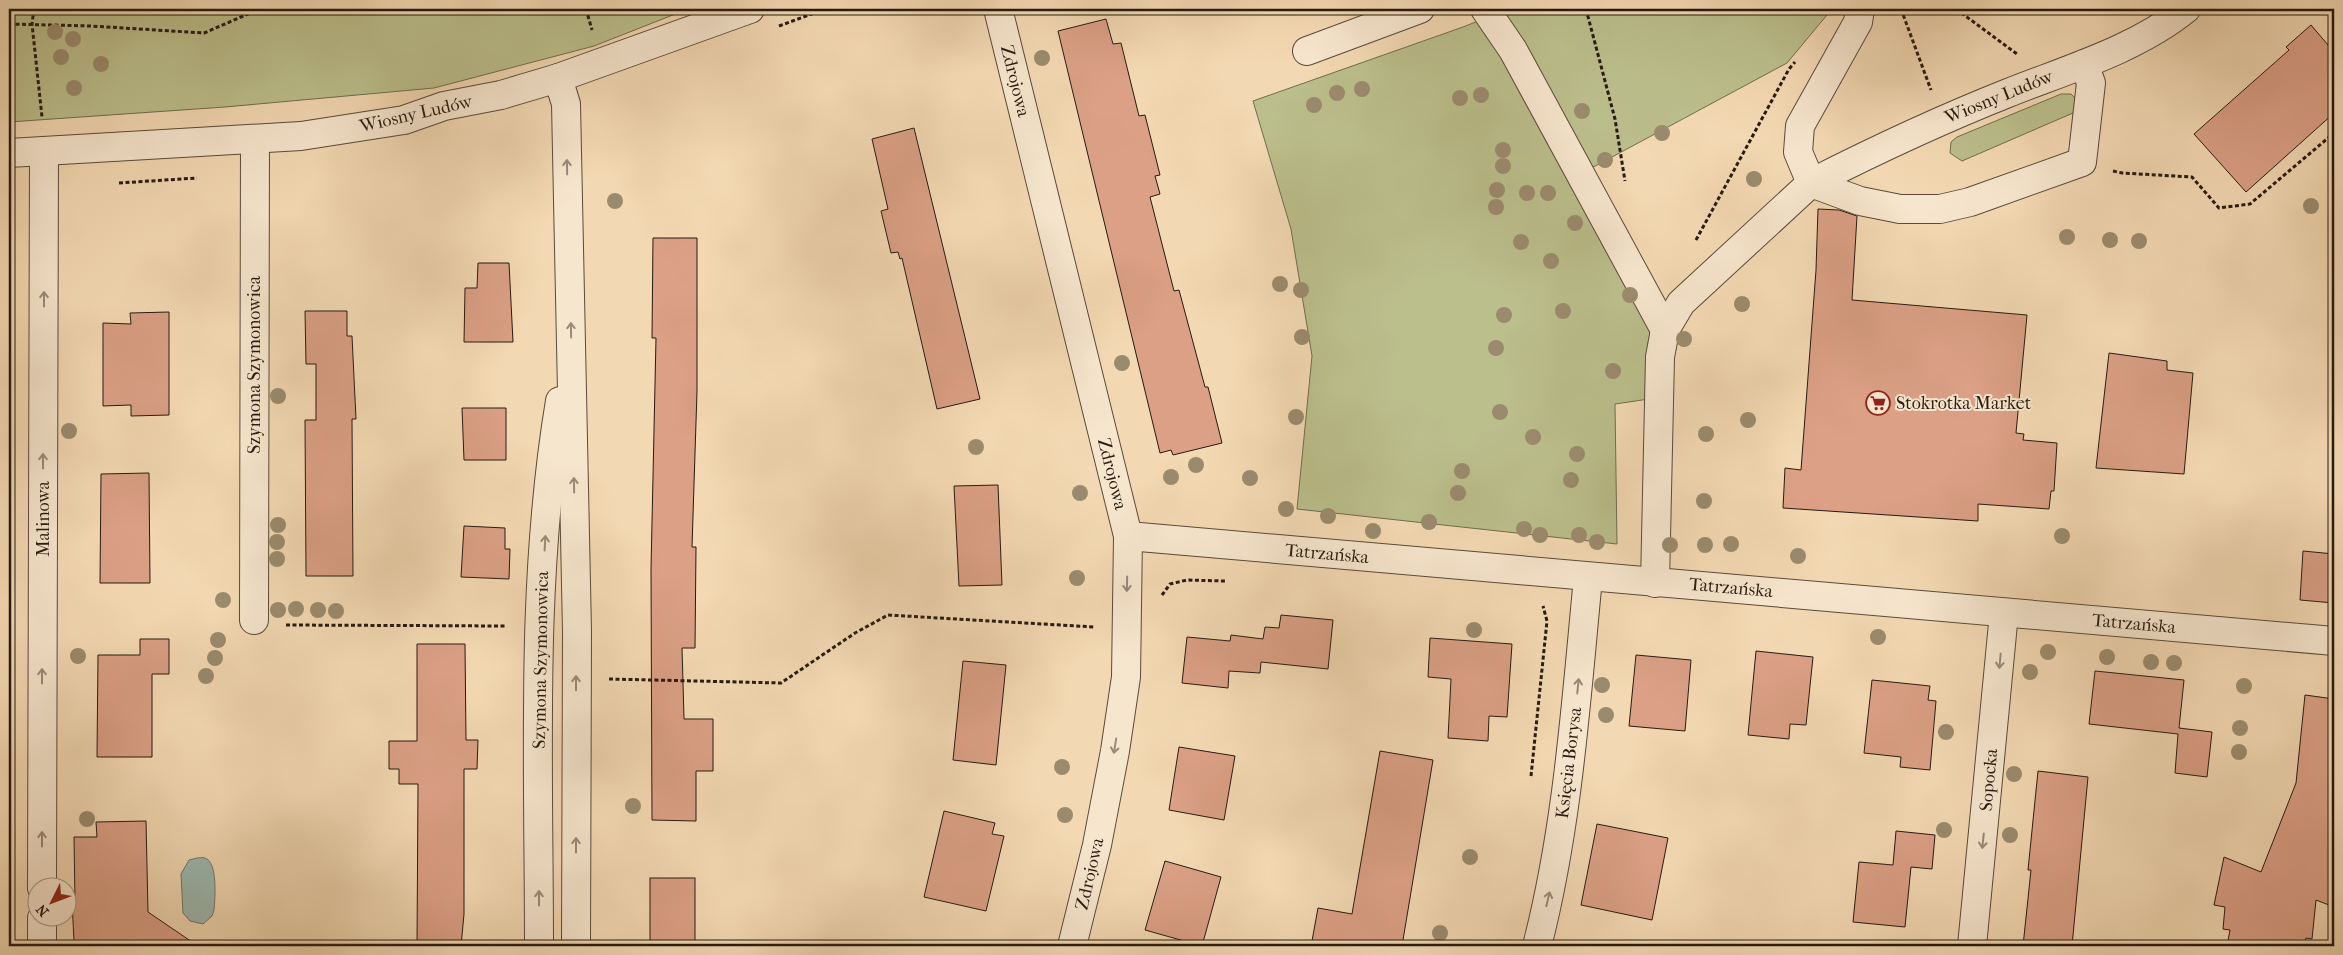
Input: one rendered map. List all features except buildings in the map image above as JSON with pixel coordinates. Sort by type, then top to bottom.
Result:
[{"type":"street","name":"Wiosny Ludów","points":[[9,153],[255,140],[301,136],[404,120],[444,106],[501,95],[558,78],[750,9]]},
{"type":"street","name":"Zdrojowa","points":[[998,9],[1128,536],[1126,676],[1115,751],[1097,845],[1072,946]]},
{"type":"street","points":[[1307,51],[1420,9]]},
{"type":"street","points":[[1484,9],[1513,50],[1665,330],[1660,357],[1655,582]]},
{"type":"street","points":[[1860,9],[1858,22],[1800,126],[1798,152],[1811,183],[1860,201],[1900,209],[1940,209],[1970,202],[2082,162],[2091,83],[2084,64]]},
{"type":"street","name":"Wiosny Ludów","points":[[1665,330],[1682,303],[1811,183],[1941,120],[2084,64],[2132,42],[2186,9]]},
{"type":"street","name":"Szymona Szymonowica","points":[[558,78],[566,104],[572,379],[576,678],[576,946]]},
{"type":"street","name":"Szymona Szymonowica","points":[[254,620],[255,140]]},
{"type":"street","name":"Malinowa","points":[[42,878],[44,151]]},
{"type":"street","name":"Szymona Szymonowica","points":[[539,946],[540,626],[552,451],[560,399],[572,379]]},
{"type":"street","name":"Tatrzańska","points":[[1128,536],[1588,578],[1655,582],[2334,641]]},
{"type":"street","name":"Księcia Borysa","points":[[1538,946],[1557,859],[1569,768],[1588,578]]},
{"type":"street","name":"Sopocka","points":[[1972,946],[2004,613]]},
{"type":"street","points":[[42,928],[42,946]]},
{"type":"path","points":[[34,9],[32,24],[41,102],[44,151]]},
{"type":"path","points":[[9,24],[204,33],[255,11],[266,9]]},
{"type":"path","points":[[1586,9],[1615,119],[1625,183]]},
{"type":"path","points":[[1901,9],[1941,120]]},
{"type":"path","points":[[1956,9],[2031,64],[2042,80]]},
{"type":"path","points":[[1695,242],[1705,227],[1789,69],[1801,54]]},
{"type":"path","points":[[2082,162],[2122,174],[2192,177],[2219,208],[2250,204],[2334,133]]},
{"type":"path","points":[[1158,600],[1170,584],[1187,580],[1234,582]]},
{"type":"path","points":[[1531,778],[1548,621],[1542,603]]},
{"type":"path","points":[[576,678],[781,683],[855,633],[888,614],[1104,627]]},
{"type":"path","points":[[254,620],[275,624],[540,626]]},
{"type":"green space","points":[[9,9],[688,9],[594,46],[434,88],[225,107],[9,122]]},
{"type":"green space","points":[[1487,9],[1832,9],[1787,63],[1571,179],[1656,334],[1649,399],[1615,404],[1617,544],[1297,509],[1312,356],[1291,229],[1253,101],[1463,27],[1483,19]]},
{"type":"green space","points":[[2061,94],[2071,94],[2076,99],[2076,108],[2073,113],[1962,161],[1950,153],[1951,142],[1957,137]]},
{"type":"water","points":[[204,858],[209,861],[215,881],[214,910],[212,916],[203,924],[190,921],[183,913],[181,874],[189,860]]},
{"type":"place","name":"Stokrotka Market","points":[[1878,403]]}]
